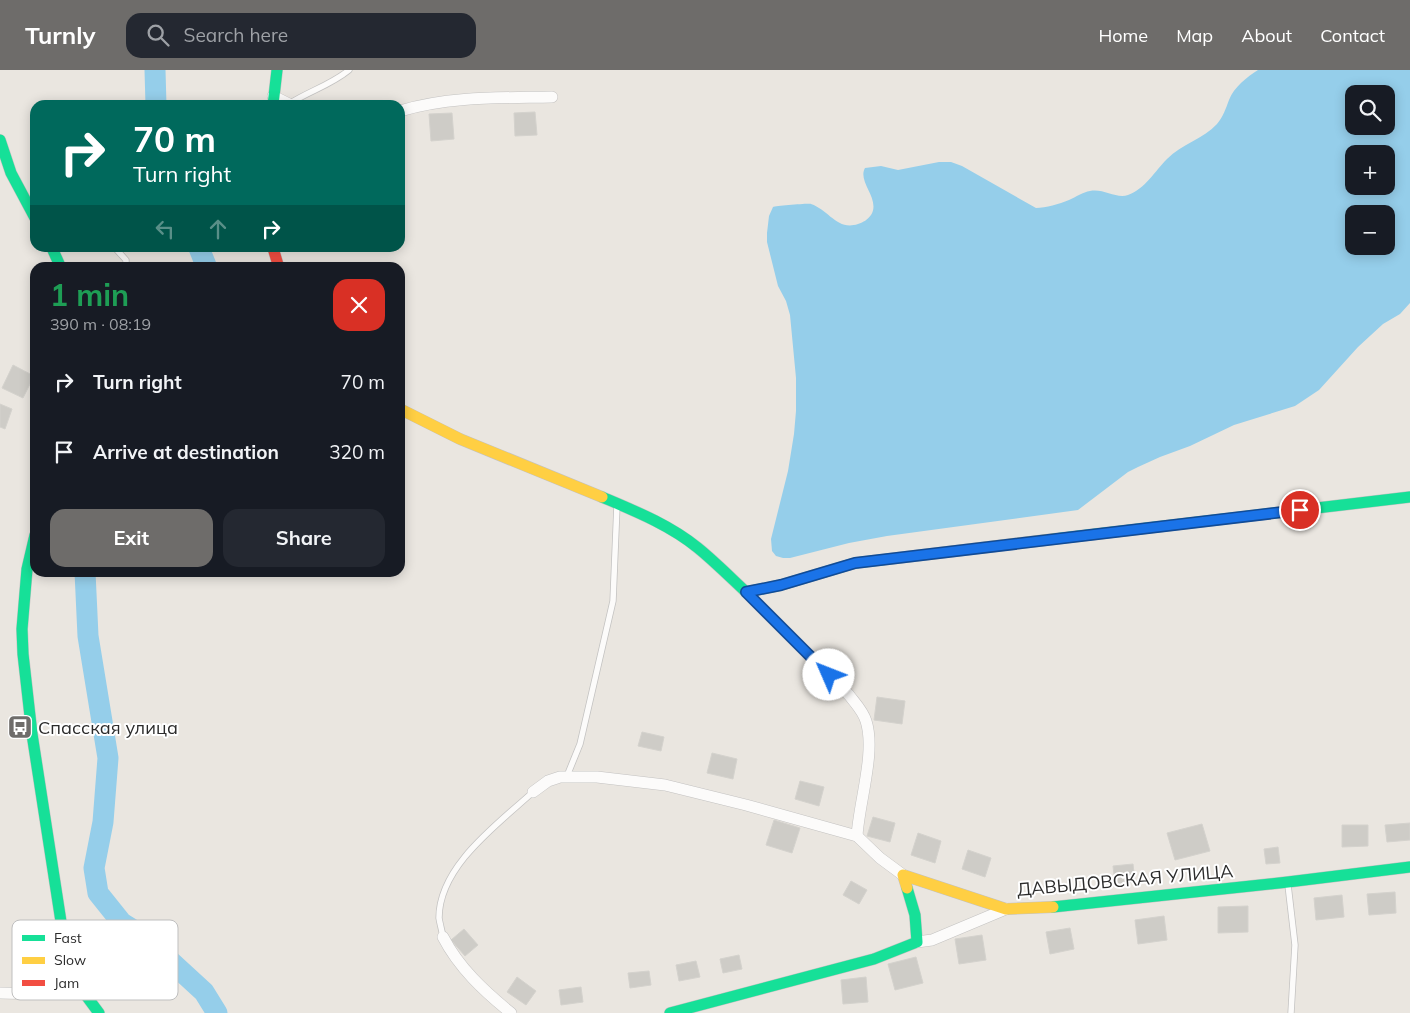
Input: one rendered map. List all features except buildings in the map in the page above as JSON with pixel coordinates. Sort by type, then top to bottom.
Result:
[{"type":"street","points":[[273,100],[277,70]]},
{"type":"street","points":[[405,109],[446,100],[552,97]]},
{"type":"street","points":[[0,140],[11,173],[30,209]]},
{"type":"street","points":[[405,412],[422,422],[482,448],[648,517],[697,547],[746,592],[849,695],[866,719],[869,735],[868,757],[858,817],[857,836]]},
{"type":"street","points":[[746,592],[781,585],[855,563],[1410,497]]},
{"type":"street","points":[[1397,498],[1410,507]]},
{"type":"street","points":[[30,561],[24,592],[23,654],[32,734],[61,920]]},
{"type":"street","points":[[533,792],[548,781],[560,777],[624,779],[665,785],[857,836],[880,858],[903,875],[915,915],[917,942]]},
{"type":"street","name":"ДАВЫДОВСКАЯ УЛИЦА","points":[[903,875],[1006,908],[1072,906],[1410,867]]},
{"type":"street","points":[[670,1013],[874,959],[917,942],[932,940],[1006,908]]},
{"type":"street","points":[[443,937],[451,952],[480,987],[511,1013]]},
{"type":"street","points":[[89,1000],[98,1013]]},
{"type":"lane","points":[[295,100],[305,93],[340,78],[349,70]]},
{"type":"lane","points":[[119,252],[126,262]]},
{"type":"lane","points":[[567,776],[580,744],[614,601],[617,503]]},
{"type":"lane","points":[[443,937],[439,919],[441,904],[445,888],[452,875],[465,857],[486,835],[533,792]]},
{"type":"lane","points":[[1288,882],[1295,945],[1291,1013]]},
{"type":"water","points":[[1258,70],[1410,70],[1410,303],[1400,314],[1383,324],[1358,347],[1319,390],[1295,406],[1234,425],[1190,446],[1138,467],[1128,472],[1078,510],[887,536],[849,543],[790,558],[776,556],[772,551],[771,539],[788,471],[794,434],[796,378],[790,315],[786,301],[778,286],[767,242],[769,216],[773,207],[811,204],[844,225],[858,224],[864,222],[871,215],[873,209],[873,203],[864,179],[863,173],[865,168],[881,166],[898,170],[939,162],[951,162],[962,166],[1036,208],[1057,204],[1085,192],[1095,190],[1119,196],[1128,195],[1140,189],[1179,149],[1205,134],[1217,124],[1234,91]]},
{"type":"waterway","points":[[155,70],[156,100]]},
{"type":"waterway","points":[[201,252],[205,262]]},
{"type":"waterway","points":[[85,577],[88,636],[108,758],[103,822],[94,868],[98,893],[120,920]]},
{"type":"waterway","points":[[178,968],[204,992],[217,1013]]},
{"type":"traffic: fast","points":[[274,100],[277,70]]},
{"type":"traffic: fast","points":[[0,140],[11,173],[30,209]]},
{"type":"traffic: fast","points":[[54,252],[58,262]]},
{"type":"traffic: fast","points":[[602,497],[676,532],[710,558],[746,592],[781,585],[855,563],[889,559]]},
{"type":"traffic: fast","points":[[1054,539],[1410,497]]},
{"type":"traffic: fast","points":[[30,556],[27,569],[22,629],[23,654],[32,734],[61,920]]},
{"type":"traffic: fast","points":[[1053,907],[1410,867]]},
{"type":"traffic: fast","points":[[670,1013],[874,959],[917,942],[915,915],[907,888]]},
{"type":"traffic: fast","points":[[89,1000],[99,1013]]},
{"type":"traffic: slow","points":[[405,412],[460,439],[602,497]]},
{"type":"traffic: slow","points":[[889,559],[1054,539]]},
{"type":"traffic: slow","points":[[907,888],[903,875],[1006,909],[1053,907]]},
{"type":"traffic: jam","points":[[274,252],[277,262]]},
{"type":"place","name":"Спасская улица","points":[[20,727]]},
{"type":"route","points":[[829,675],[746,592],[781,585],[855,563],[1300,510]]}]
